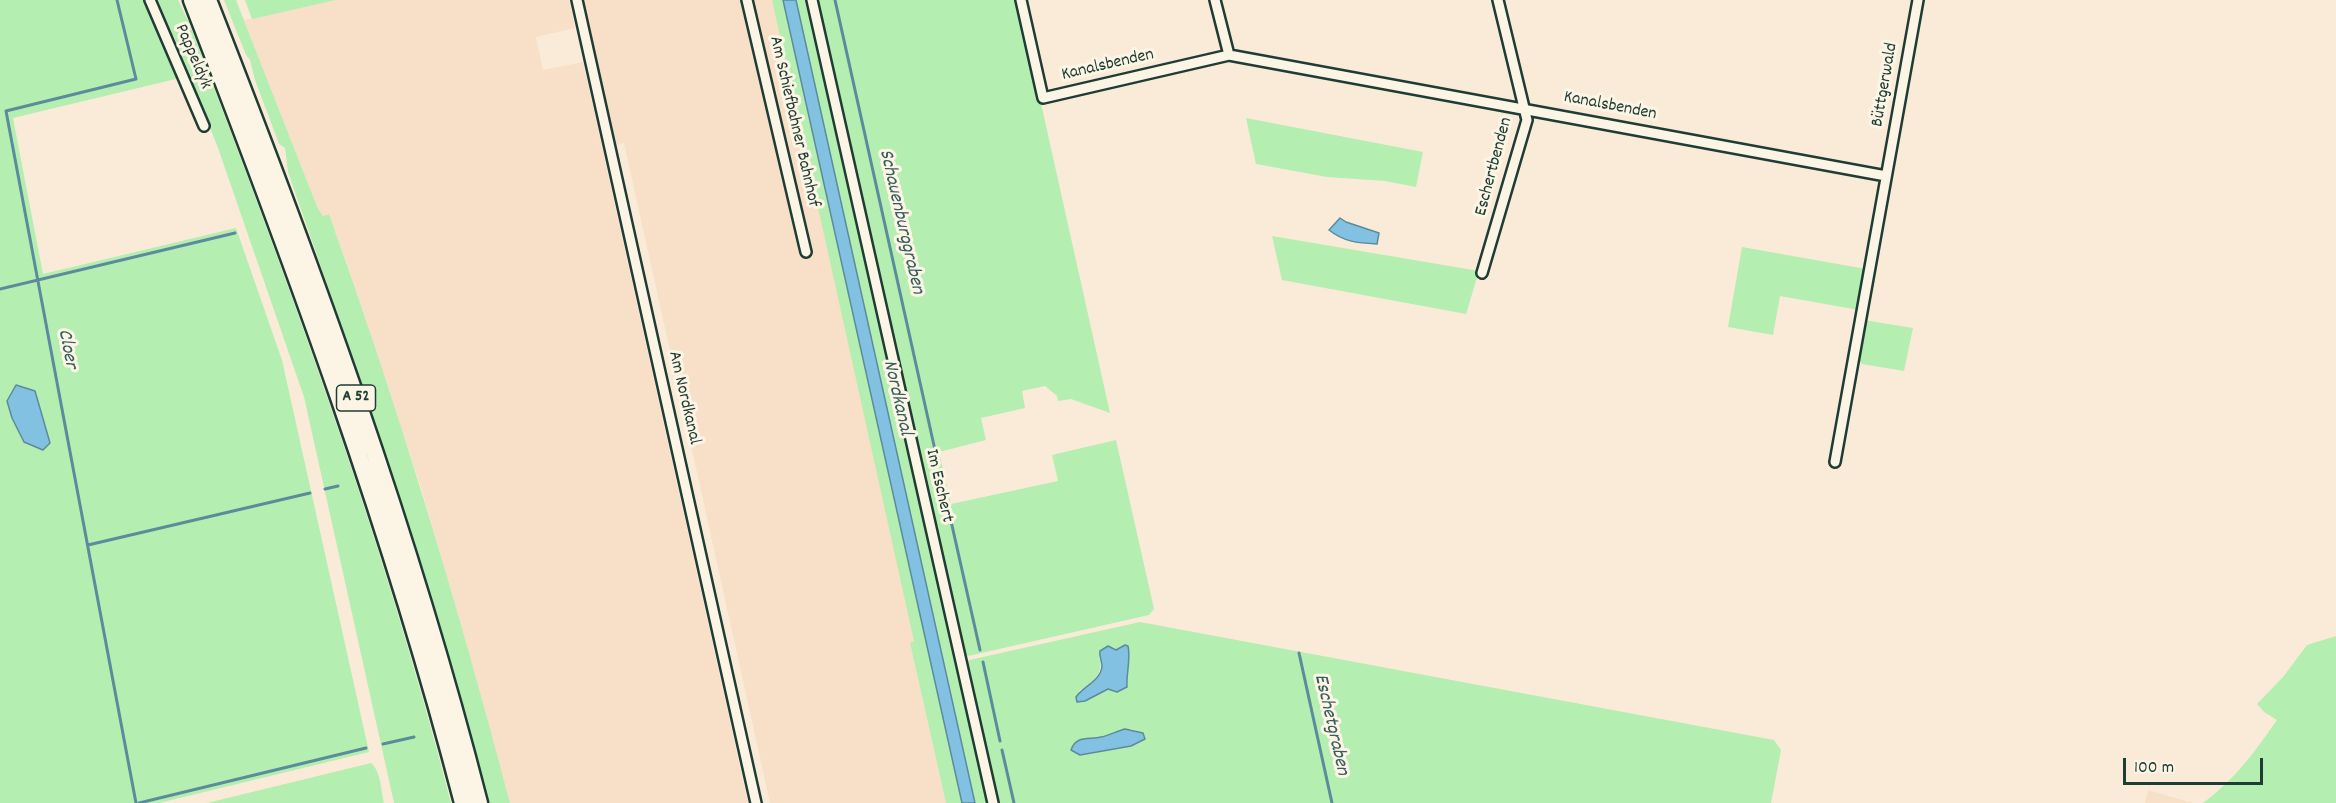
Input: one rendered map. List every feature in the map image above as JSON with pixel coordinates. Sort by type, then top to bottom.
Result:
[{"type":"highway","name":"A 52","points":[[192,0],[295,270],[352,434],[423,658],[463,803]]},
{"type":"highway","name":"A 52","points":[[208,0],[306,255],[371,441],[438,655],[479,803]]},
{"type":"street","name":"Pappeldyk","points":[[150,0],[204,126]]},
{"type":"street","name":"Am Nordkanal","points":[[577,0],[756,803]]},
{"type":"street","name":"Am Schiefbahner Bahnhof","points":[[747,0],[806,252]]},
{"type":"street","name":"Im Eschert","points":[[812,0],[993,803]]},
{"type":"street","name":"Kanalsbenden","points":[[1021,0],[1043,98],[1229,55],[1886,176]]},
{"type":"street","points":[[1215,0],[1229,55]]},
{"type":"street","name":"Eschertbenden","points":[[1482,273],[1527,120],[1498,0]]},
{"type":"street","name":"Büttgerwald","points":[[1886,176],[1918,0]]},
{"type":"street","points":[[1835,462],[1886,176]]},
{"type":"shaded area","points":[[336,0],[569,0],[575,28],[536,37],[543,70],[583,62],[748,803],[510,803],[421,488],[349,270],[329,214],[323,216],[318,209],[244,20]]},
{"type":"shaded area","points":[[584,0],[772,0],[915,642],[910,643],[946,803],[770,803],[624,143],[616,145]]},
{"type":"shaded area","points":[[2148,790],[2193,803],[2145,803]]},
{"type":"green space","points":[[0,0],[145,0],[180,78],[13,118],[43,274],[236,228],[282,360],[369,752],[159,803],[0,803]]},
{"type":"green space","points":[[155,0],[178,0],[190,25],[263,217],[332,410],[364,508],[424,704],[451,803],[394,803],[304,397],[218,148],[174,37]]},
{"type":"green space","points":[[224,0],[236,0],[318,209],[323,216],[329,214],[426,506],[510,803],[489,803],[420,564],[288,172],[285,148],[279,144],[255,80],[250,60]]},
{"type":"green space","points":[[245,0],[336,0],[252,19]]},
{"type":"green space","points":[[772,0],[783,0],[962,803],[946,803],[910,643],[914,641]]},
{"type":"green space","points":[[796,0],[805,0],[987,803],[975,803]]},
{"type":"green space","points":[[817,0],[1018,0],[1110,413],[1071,399],[1058,401],[1057,396],[1045,386],[1022,391],[1025,408],[981,418],[986,440],[939,452],[951,504],[1058,481],[1052,455],[1116,440],[1154,609],[1149,615],[964,657]]},
{"type":"green space","points":[[1246,118],[1423,152],[1416,187],[1385,181],[1327,177],[1256,164]]},
{"type":"green space","points":[[1272,236],[1479,271],[1466,314],[1282,280]]},
{"type":"green space","points":[[1742,247],[1866,269],[1859,310],[1780,296],[1773,335],[1728,327]]},
{"type":"green space","points":[[1864,320],[1913,328],[1904,371],[1862,364],[1857,358]]},
{"type":"green space","points":[[1140,622],[1774,740],[1781,750],[1771,803],[997,803],[965,661]],"holes":[[[1125,646],[1128,661],[1127,687],[1118,692],[1108,689],[1085,701],[1079,691],[1093,681],[1099,673],[1099,657],[1113,647],[1116,651]],[[1131,729],[1143,733],[1145,737],[1131,746],[1106,749],[1092,737],[1106,736]]]},
{"type":"green space","points":[[2336,636],[2336,803],[2203,803],[2225,785],[2243,765],[2277,720],[2264,712],[2257,704],[2283,677],[2307,645]]},
{"type":"green space","points":[[371,763],[379,776],[384,803],[207,803]]},
{"type":"water","points":[[783,0],[796,0],[975,803],[962,803]]},
{"type":"water","points":[[1340,218],[1379,233],[1377,244],[1352,241],[1329,230]]},
{"type":"water","points":[[16,385],[35,391],[50,443],[43,450],[24,442],[12,418],[7,401]]},
{"type":"water","points":[[1125,645],[1128,646],[1129,651],[1127,687],[1117,692],[1108,689],[1085,701],[1077,702],[1076,697],[1095,680],[1101,671],[1100,651],[1108,646],[1116,650]]},
{"type":"water","points":[[1125,729],[1143,733],[1145,739],[1131,746],[1080,755],[1071,750],[1073,745],[1080,740],[1104,736]]},
{"type":"waterway","name":"Cloer","points":[[117,0],[136,79],[6,111],[136,803]]},
{"type":"waterway","name":"Schauenburggraben","points":[[835,0],[935,450]]},
{"type":"waterway","points":[[0,289],[235,233]]},
{"type":"waterway","name":"Schauenburggraben","points":[[942,481],[980,650]]},
{"type":"waterway","points":[[325,489],[338,486]]},
{"type":"waterway","points":[[88,545],[310,493]]},
{"type":"waterway","name":"Eschetgraben","points":[[1299,653],[1332,803]]},
{"type":"waterway","name":"Schauenburggraben","points":[[983,662],[1000,741]]},
{"type":"waterway","points":[[383,744],[414,737]]},
{"type":"waterway","points":[[139,803],[366,748]]},
{"type":"waterway","name":"Schauenburggraben","points":[[1002,750],[1014,803]]},
{"type":"water label","name":"Nordkanal","points":[[896,398]]}]
